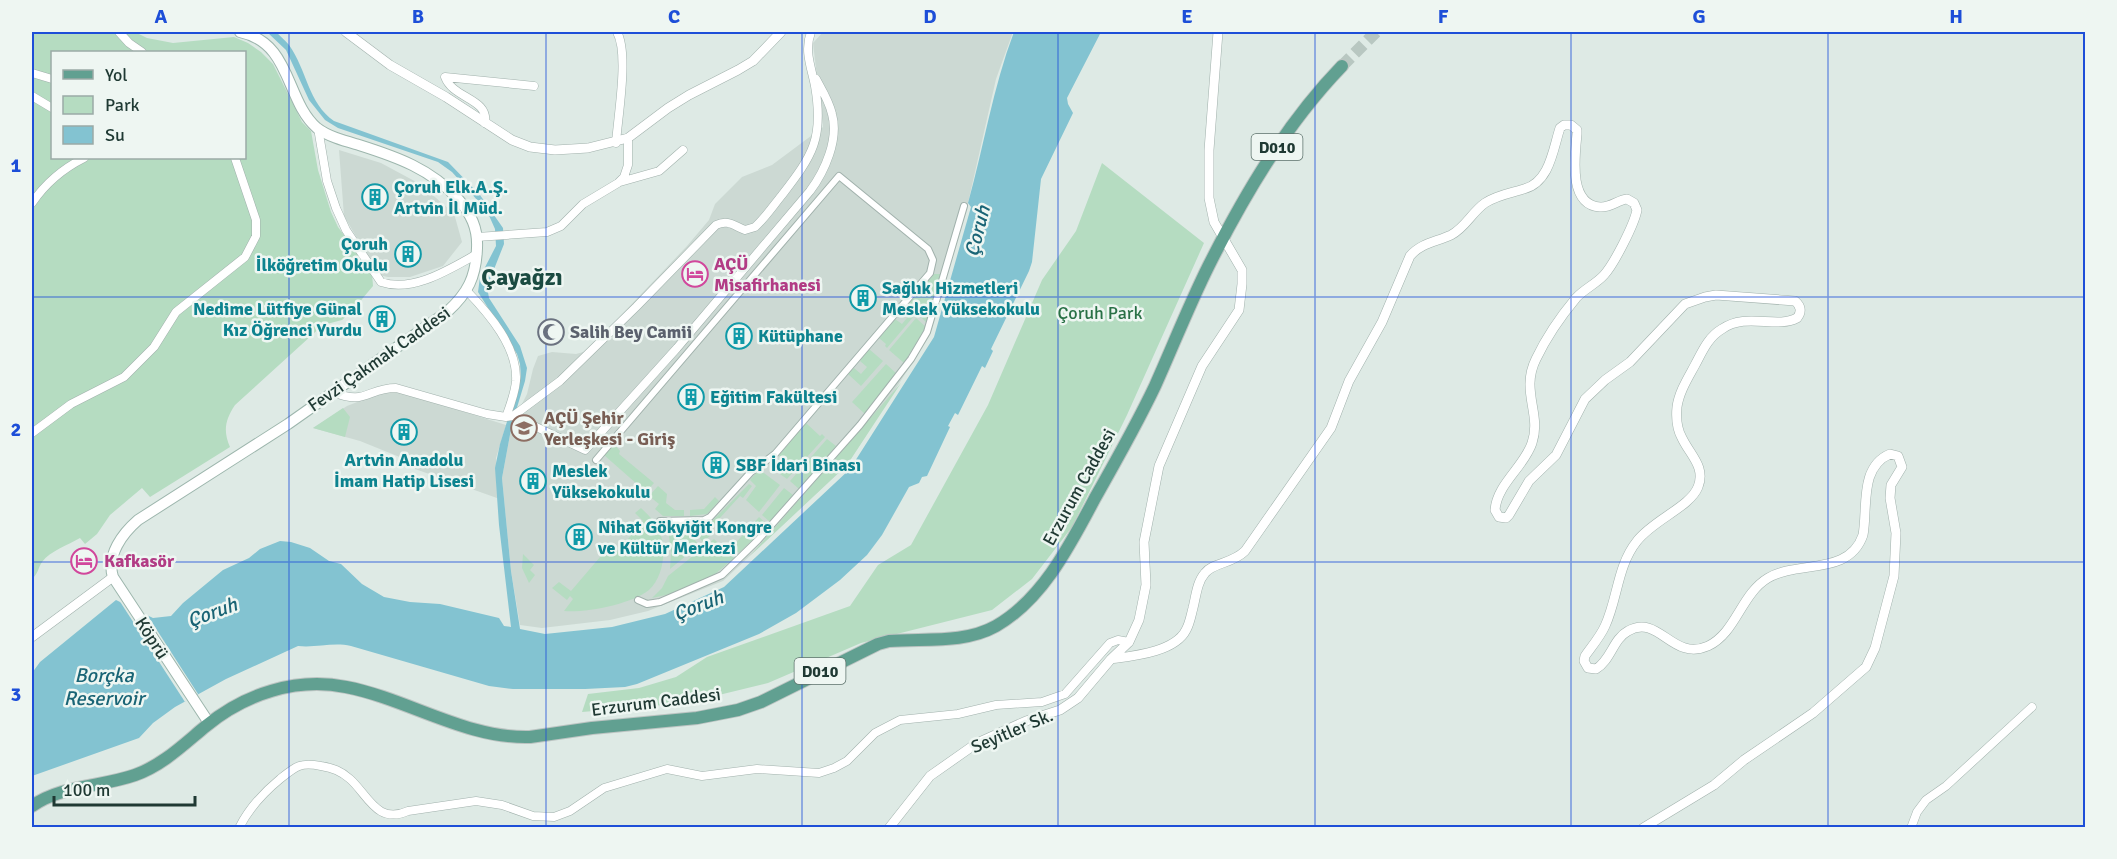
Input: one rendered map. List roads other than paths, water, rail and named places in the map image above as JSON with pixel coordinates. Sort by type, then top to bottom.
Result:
[{"type":"main road","points":[[240,32],[261,41],[275,54],[285,69],[306,113],[318,128]]},
{"type":"main road","name":"D010","points":[[1223,237],[1277,146],[1307,103],[1342,66]]},
{"type":"main road","name":"Fevzi Çakmak Caddesi","points":[[113,577],[112,563],[118,543],[138,520],[288,424],[438,320],[467,291],[475,268],[477,237],[471,215],[453,193],[436,178],[399,158],[343,140],[318,128]]},
{"type":"main road","name":"Erzurum Caddesi","points":[[32,806],[54,794],[135,775],[156,765],[209,723],[248,698],[287,687],[319,684],[345,687],[377,695],[472,728],[511,737],[705,717],[738,710],[761,702],[889,640],[973,636],[989,630],[1023,605],[1048,577],[1070,545],[1154,388],[1196,291],[1223,237]]},
{"type":"main road","name":"Köprü","points":[[113,577],[209,723]]},
{"type":"street","points":[[119,32],[141,51]]},
{"type":"street","points":[[346,32],[390,65],[512,140],[530,147],[555,150],[588,148],[616,143],[628,138],[682,99],[753,61],[781,32]]},
{"type":"street","points":[[616,143],[622,72],[622,40],[617,32]]},
{"type":"street","points":[[509,417],[560,381],[636,308],[716,225],[727,223],[742,230],[748,230],[758,224],[801,170],[814,144],[819,117],[807,47],[811,32]]},
{"type":"street","points":[[239,828],[264,792],[298,765],[317,765],[337,769],[351,779],[377,809],[388,814],[476,801],[494,803],[533,816],[547,818],[570,811],[604,788],[667,769],[702,776],[757,769],[819,773],[847,761],[876,734],[900,720],[958,714],[996,705],[1042,702],[1058,697],[1065,694],[1110,643],[1121,640],[1129,642],[1139,620],[1144,598],[1146,585],[1144,542],[1159,466],[1202,366],[1239,310],[1242,270],[1210,211],[1208,183],[1218,32]]},
{"type":"street","points":[[333,392],[356,399],[396,388],[487,414],[509,417],[585,450],[677,348],[816,184],[833,137],[833,121],[829,105],[812,72]]},
{"type":"street","points":[[32,73],[51,79]]},
{"type":"street","points":[[485,123],[485,114],[481,107],[452,88],[445,76],[534,86]]},
{"type":"street","points":[[32,96],[51,107]]},
{"type":"street","points":[[1111,659],[1146,654],[1173,643],[1186,632],[1200,582],[1206,572],[1214,566],[1238,559],[1245,551],[1331,428],[1349,381],[1382,322],[1415,249],[1450,236],[1488,201],[1537,183],[1547,168],[1560,128],[1564,125],[1571,125],[1575,127],[1578,134],[1574,167],[1576,180],[1584,199],[1600,207],[1631,200],[1636,206],[1636,216],[1608,270],[1577,298],[1535,360],[1531,370],[1529,391],[1535,426],[1534,434],[1527,453],[1496,502],[1495,510],[1499,517],[1506,518],[1509,515],[1529,480],[1556,455],[1585,399],[1630,362],[1685,304],[1705,297],[1728,296],[1795,301],[1800,306],[1797,318],[1789,321],[1734,323],[1723,328],[1707,342],[1680,394],[1677,407],[1679,431],[1698,464],[1700,472],[1698,488],[1687,502],[1655,523],[1636,542],[1622,570],[1605,626],[1585,656],[1584,661],[1588,668],[1596,669],[1601,666],[1620,637],[1634,628],[1651,628],[1676,645],[1685,648],[1705,647],[1720,637],[1750,593],[1767,578],[1787,570],[1834,563],[1849,556],[1860,544],[1863,535],[1868,481],[1873,468],[1890,454],[1898,456],[1902,462],[1891,485],[1890,498],[1896,533],[1894,576],[1875,648],[1866,667],[1813,713],[1744,760],[1714,785],[1643,828]]},
{"type":"street","points":[[318,128],[327,181],[336,208],[346,230],[381,282],[393,284],[425,279],[477,254]]},
{"type":"street","points":[[477,237],[554,230],[583,204],[624,177],[628,165],[628,138]]},
{"type":"street","points":[[618,183],[659,171],[683,150]]},
{"type":"street","points":[[32,204],[52,180],[82,159]]},
{"type":"street","points":[[32,433],[71,404],[124,377],[154,347],[176,312],[250,250],[256,236],[256,220],[235,159]]},
{"type":"street","points":[[596,460],[839,176],[928,249],[933,260],[930,273],[779,450],[751,472],[711,517],[704,520],[660,521]]},
{"type":"street","points":[[638,600],[647,604],[660,602],[723,575],[758,540],[860,425],[906,367],[927,332],[964,206]]},
{"type":"street","points":[[467,291],[495,325],[514,362],[515,387],[509,417]]},
{"type":"street","points":[[32,638],[113,577]]},
{"type":"street","name":"Seyitler Sk.","points":[[889,828],[930,776],[977,743],[1026,721],[1060,710],[1078,698],[1111,659],[1129,642]]},
{"type":"street","points":[[1911,828],[1917,812],[1926,800],[1946,786],[2032,707]]},
{"type":"water","name":"Borçka Reservoir","points":[[267,32],[276,32],[289,45],[313,96],[325,114],[334,121],[448,162],[480,195],[503,228],[504,244],[487,287],[489,298],[520,346],[527,368],[512,424],[502,478],[511,571],[520,629],[545,634],[612,627],[665,614],[724,587],[850,469],[934,337],[971,207],[968,203],[994,95],[1014,32],[1101,32],[1067,98],[1073,113],[1041,179],[1032,262],[991,349],[993,351],[985,368],[982,366],[958,415],[955,413],[948,426],[950,427],[927,476],[922,477],[919,483],[909,487],[882,535],[867,555],[840,580],[796,613],[759,634],[625,687],[513,689],[489,686],[351,646],[298,646],[226,679],[175,707],[153,723],[139,738],[32,776],[32,673],[40,662],[116,600],[153,618],[171,616],[223,570],[249,558],[260,549],[280,541],[310,548],[329,561],[341,564],[362,584],[384,597],[440,604],[499,618],[504,626],[511,627],[495,468],[521,377],[517,354],[478,292],[480,277],[496,246],[495,229],[487,211],[452,172],[438,162],[338,128],[325,120],[309,100],[286,50]]},
{"type":"tunnel","points":[[1342,66],[1376,32]]},
{"type":"place","name":"Çoruh Elk.A.Ş. Artvin İl Müd.","points":[[375,197]]},
{"type":"place","name":"Çoruh İlköğretim Okulu","points":[[408,254]]},
{"type":"place","name":"AÇÜ Misafirhanesi","points":[[695,274]]},
{"type":"place","name":"Sağlık Hizmetleri Meslek Yüksekokulu","points":[[863,298]]},
{"type":"place","name":"Nedime Lütfiye Günal Kız Öğrenci Yurdu","points":[[382,319]]},
{"type":"place","name":"Salih Bey Camii","points":[[551,332]]},
{"type":"place","name":"Kütüphane","points":[[739,336]]},
{"type":"place","name":"Eğitim Fakültesi","points":[[691,397]]},
{"type":"place","name":"AÇÜ Şehir Yerleşkesi - Giriş","points":[[524,428]]},
{"type":"place","name":"Artvin Anadolu İmam Hatip Lisesi","points":[[404,432]]},
{"type":"place","name":"SBF İdari Binası","points":[[716,465]]},
{"type":"place","name":"Meslek Yüksekokulu","points":[[533,481]]},
{"type":"place","name":"Nihat Gökyiğit Kongre ve Kültür Merkezi","points":[[579,537]]},
{"type":"place","name":"Kafkasör","points":[[84,561]]},
{"type":"district","name":"Çayağzı","points":[[522,277]]},
{"type":"water label","name":"Çoruh","points":[[977,231]]},
{"type":"water label","name":"Çoruh","points":[[698,605]]},
{"type":"water label","name":"Çoruh","points":[[212,612]]},
{"type":"park label","name":"Çoruh Park","points":[[1100,313]]}]
